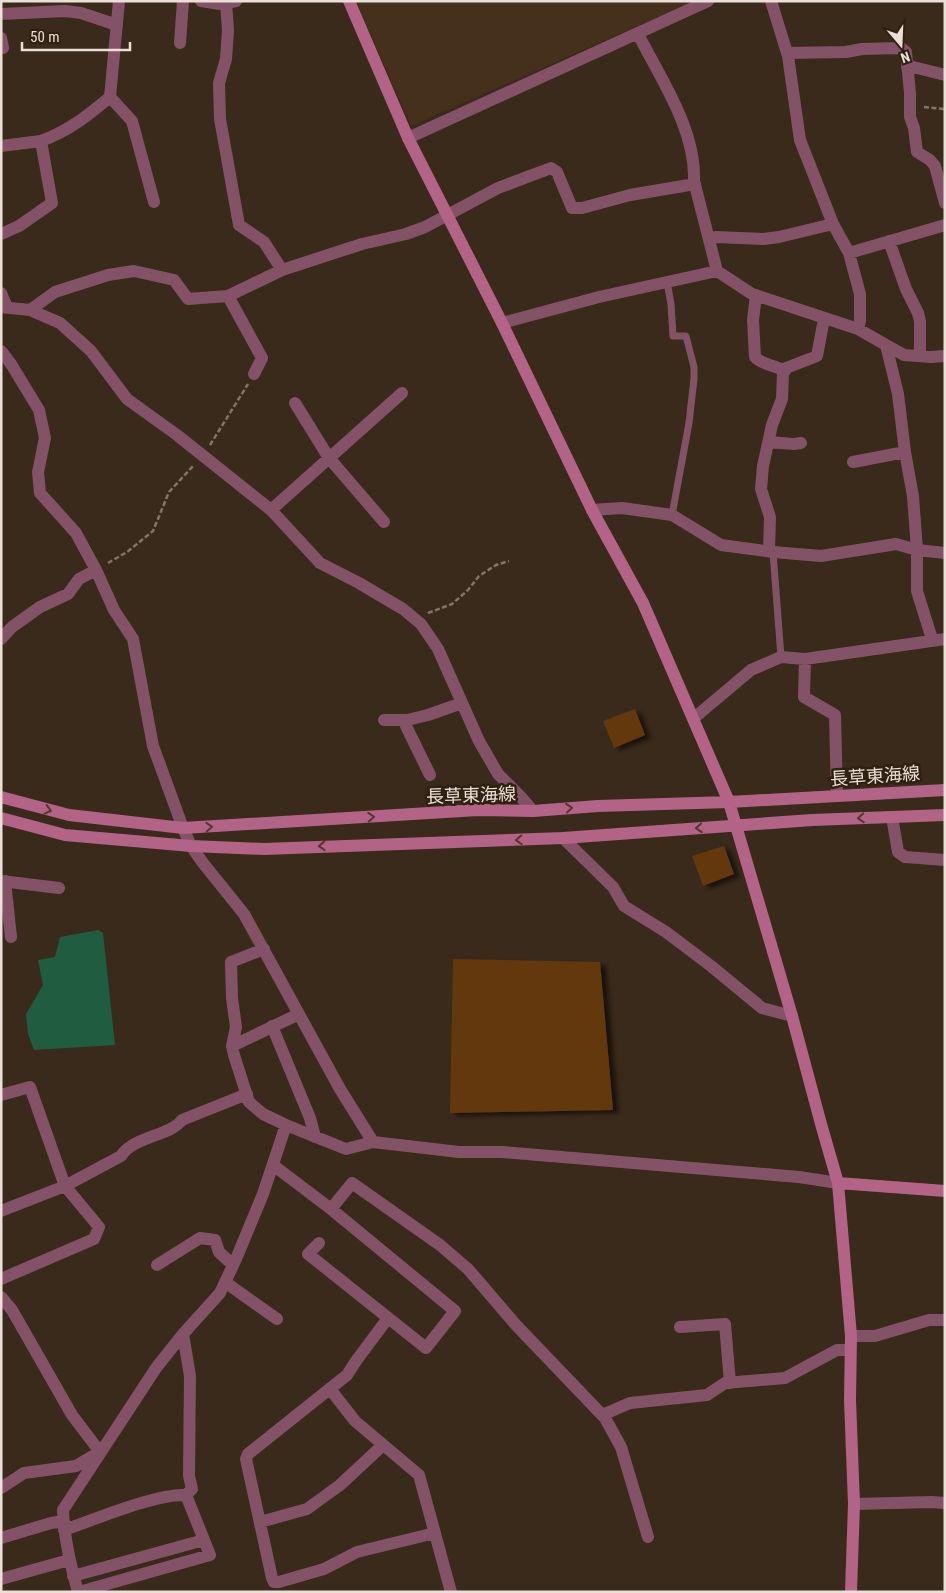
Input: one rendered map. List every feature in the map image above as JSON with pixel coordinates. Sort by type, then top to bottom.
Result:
[{"type":"main road","points":[[349,1],[408,138],[502,323],[592,510],[643,603],[729,802],[792,1016],[838,1183],[851,1336],[850,1400],[854,1504],[851,1592]]},
{"type":"main road","name":"長草東海線","points":[[1,797],[69,815],[183,828],[478,810],[533,811],[598,806],[729,802],[912,790],[945,790]]},
{"type":"main road","points":[[1,818],[65,835],[192,846],[264,849],[563,838],[736,825],[945,815]]},
{"type":"main road","points":[[838,1183],[945,1191]]},
{"type":"street","points":[[1,146],[11,143],[40,141],[58,135],[77,124],[110,97],[119,1]]},
{"type":"street","points":[[180,44],[183,1]]},
{"type":"street","points":[[201,1],[225,2],[228,30],[226,59],[219,84],[220,119],[239,226],[264,242],[282,270]]},
{"type":"street","points":[[408,138],[708,1]]},
{"type":"street","points":[[771,1],[787,53],[800,140],[833,224],[849,253],[860,294],[860,321],[858,329]]},
{"type":"street","points":[[1,14],[65,11],[117,25]]},
{"type":"street","points":[[638,34],[682,121],[690,142],[695,184],[717,272]]},
{"type":"street","points":[[787,53],[846,52],[862,49],[902,48],[906,52],[910,117],[914,128],[917,152],[930,160],[935,166],[945,202]]},
{"type":"street","points":[[907,67],[945,75]]},
{"type":"street","points":[[110,97],[132,121],[154,202]]},
{"type":"street","points":[[1,234],[19,226],[52,203],[40,141]]},
{"type":"street","points":[[30,310],[55,292],[108,275],[134,271],[174,280],[188,299],[228,296],[282,270],[362,244],[406,234],[425,227],[498,188],[551,168],[557,172],[572,208],[582,208],[630,195],[695,184]]},
{"type":"street","points":[[709,239],[716,237],[763,239],[833,224]]},
{"type":"street","points":[[849,253],[945,225]]},
{"type":"street","points":[[889,241],[906,288],[918,313],[920,321],[920,356]]},
{"type":"street","points":[[502,323],[599,296],[717,272],[756,295],[858,329],[904,355],[945,356]]},
{"type":"street","points":[[1,293],[4,307],[30,310],[60,322],[91,350],[127,399],[204,455],[271,510],[320,563],[359,582],[403,609],[421,624],[438,649],[479,741],[498,774],[533,811]]},
{"type":"street","points":[[756,295],[753,320],[755,358],[759,361],[778,366],[784,371]]},
{"type":"street","points":[[228,296],[262,358],[254,374]]},
{"type":"street","points":[[771,551],[770,517],[761,489],[763,466],[772,425],[782,400],[784,371],[786,368],[817,356],[824,319]]},
{"type":"street","points":[[694,718],[751,670],[781,657],[806,660],[938,639],[917,591],[917,550],[913,496],[905,452],[898,394],[886,345]]},
{"type":"street","points":[[1,352],[11,364],[39,410],[45,438],[38,472],[40,493],[76,533],[96,570],[114,610],[133,639],[153,746],[183,828],[192,846],[244,914],[340,1089],[373,1142]]},
{"type":"street","points":[[271,510],[402,393]]},
{"type":"street","points":[[295,403],[329,458],[384,522]]},
{"type":"street","points":[[769,442],[801,443]]},
{"type":"street","points":[[853,462],[905,452]]},
{"type":"street","points":[[592,510],[622,508],[672,515],[721,545],[821,556],[896,544],[917,550],[945,553]]},
{"type":"street","points":[[1,639],[12,626],[40,607],[68,594],[79,579],[96,570]]},
{"type":"street","points":[[806,660],[804,697],[835,715],[837,796]]},
{"type":"street","points":[[384,720],[407,720],[462,703]]},
{"type":"street","points":[[407,720],[406,726],[430,775]]},
{"type":"street","points":[[892,817],[898,852],[905,857],[945,860]]},
{"type":"street","points":[[563,838],[613,887],[624,906],[666,932],[762,1008],[792,1016]]},
{"type":"street","points":[[11,937],[3,881],[59,888]]},
{"type":"street","points":[[264,949],[231,962],[232,998],[236,1027],[232,1046],[249,1102],[263,1114],[315,1137],[346,1149],[373,1142],[459,1152],[502,1152],[799,1176],[838,1183]]},
{"type":"street","points":[[232,1046],[300,1014]]},
{"type":"street","points":[[272,1026],[310,1118],[315,1137]]},
{"type":"street","points":[[1,1095],[30,1087],[65,1186],[99,1228],[94,1240],[1,1279]]},
{"type":"street","points":[[1,1210],[65,1186],[121,1156],[125,1149],[154,1134],[178,1125],[182,1120],[247,1094]]},
{"type":"street","points":[[186,1495],[210,1555],[78,1592],[69,1560],[63,1510],[156,1368],[220,1293],[263,1194],[286,1125]]},
{"type":"street","points":[[273,1165],[331,1209],[455,1310],[426,1348],[308,1254],[319,1243]]},
{"type":"street","points":[[331,1209],[352,1183],[440,1245],[468,1269],[516,1325],[602,1415],[621,1447],[648,1537]]},
{"type":"street","points":[[157,1265],[200,1238],[215,1240],[219,1252],[233,1265]]},
{"type":"street","points":[[225,1282],[277,1319]]},
{"type":"street","points":[[3,1304],[72,1415],[100,1452]]},
{"type":"street","points":[[388,1318],[347,1375],[248,1454],[246,1459],[274,1582],[324,1569],[357,1552],[435,1532]]},
{"type":"street","points":[[851,1336],[876,1336],[929,1320],[945,1320]]},
{"type":"street","points":[[680,1328],[725,1324],[730,1383]]},
{"type":"street","points":[[184,1334],[190,1376],[189,1476],[192,1489],[186,1495]]},
{"type":"street","points":[[602,1415],[630,1403],[707,1394],[725,1383],[785,1378],[837,1350],[850,1350]]},
{"type":"street","points":[[330,1389],[355,1421],[419,1475],[451,1592]]},
{"type":"street","points":[[260,1522],[307,1509],[340,1485],[383,1445]]},
{"type":"street","points":[[1,1488],[24,1473],[76,1466],[100,1452]]},
{"type":"street","points":[[1,1538],[51,1523],[64,1525],[176,1494],[186,1495]]},
{"type":"street","points":[[854,1504],[945,1503]]},
{"type":"street","points":[[73,1576],[204,1540]]},
{"type":"street","points":[[1,1579],[69,1560]]},
{"type":"lane","points":[[666,282],[671,304],[673,336],[686,336],[694,367],[689,423],[672,515]]},
{"type":"lane","points":[[771,551],[781,657]]},
{"type":"path","points":[[910,106],[945,109]]},
{"type":"path","points":[[96,570],[127,552],[153,531],[169,492],[204,455],[254,374]]},
{"type":"path","points":[[426,614],[452,604],[468,590],[479,576],[496,565],[509,561]]},
{"type":"shaded area","points":[[356,1],[694,1],[411,126]]},
{"type":"green space","points":[[98,930],[103,933],[115,1045],[34,1050],[28,1034],[26,1014],[43,985],[38,960],[55,957],[60,937]]},
{"type":"building","points":[[635,709],[645,735],[614,748],[603,721]]},
{"type":"building","points":[[724,846],[734,874],[703,886],[692,856]]},
{"type":"building","points":[[453,959],[600,962],[613,1110],[450,1113]]}]
